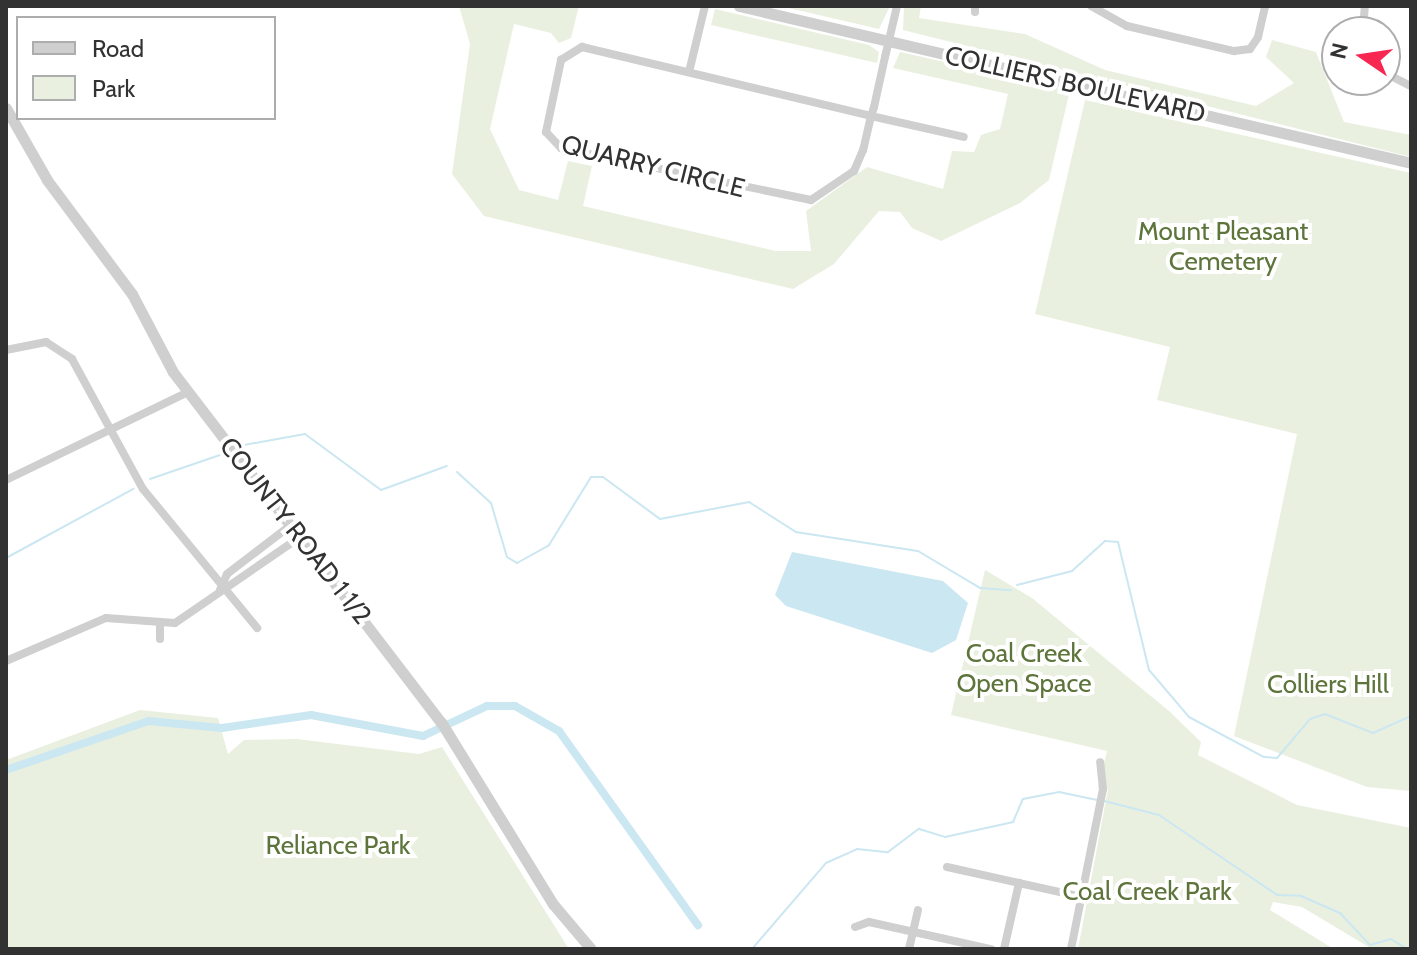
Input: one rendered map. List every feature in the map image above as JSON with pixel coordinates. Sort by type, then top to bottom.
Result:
[{"type":"street","points":[[689,72],[705,6]]},
{"type":"street","name":"COLLIERS BOULEVARD","points":[[739,6],[1411,163]]},
{"type":"street","name":"QUARRY CIRCLE","points":[[871,116],[689,72],[573,48],[561,60],[546,122],[551,142],[799,201],[835,189],[854,171],[871,116],[897,6]]},
{"type":"street","points":[[1091,6],[1127,26],[1234,51],[1250,49],[1258,37],[1265,6]]},
{"type":"street","name":"COUNTY ROAD 1 1/2","points":[[6,108],[47,180],[126,285],[188,392],[444,727],[553,904],[591,949]]},
{"type":"street","points":[[871,116],[964,137]]},
{"type":"street","points":[[6,350],[38,341],[65,352],[143,489],[220,590],[257,628]]},
{"type":"street","points":[[6,480],[188,392]]},
{"type":"street","points":[[220,590],[227,574],[291,525]]},
{"type":"street","points":[[6,661],[106,618],[160,626],[300,537]]},
{"type":"street","points":[[160,626],[160,639]]},
{"type":"street","points":[[1071,949],[1103,789],[1100,762]]},
{"type":"street","points":[[947,867],[1082,897]]},
{"type":"street","points":[[1004,949],[1019,883]]},
{"type":"street","points":[[909,949],[918,910]]},
{"type":"street","points":[[855,927],[869,922],[991,949]]},
{"type":"green space","points":[[459,6],[579,6],[571,38],[559,43],[551,33],[514,24],[490,129],[519,190],[558,200],[568,161],[592,166],[583,206],[776,251],[811,251],[806,211],[867,167],[943,189],[952,151],[974,152],[981,135],[1000,129],[1008,94],[893,68],[900,52],[1070,90],[1049,180],[1020,203],[941,241],[912,228],[900,212],[879,211],[834,264],[793,289],[484,216],[452,174],[470,44]]},
{"type":"green space","points":[[780,6],[871,8],[890,6],[879,29]]},
{"type":"green space","points":[[904,6],[921,6],[919,18],[1025,34],[1105,70],[1256,106],[1294,83],[1266,57],[1272,40],[1316,52],[1321,64],[1321,96],[1334,96],[1344,122],[1411,135],[1411,157],[903,30]]},
{"type":"green space","points":[[715,9],[869,45],[879,52],[877,63],[711,25]]},
{"type":"green space","points":[[1085,100],[1411,173],[1411,791],[1367,787],[1234,736],[1297,434],[1157,400],[1170,347],[1035,314]]},
{"type":"green space","name":"Coal Creek Open Space","points":[[985,570],[1032,598],[1169,711],[1201,742],[1198,755],[1297,805],[1411,828],[1411,949],[1372,949],[1302,907],[1273,902],[1270,910],[1334,949],[1078,949],[1108,789],[1098,787],[1107,751],[951,715]]},
{"type":"green space","name":"Reliance Park","points":[[140,710],[218,718],[228,754],[244,740],[297,739],[419,754],[442,747],[569,949],[6,949],[6,760]]},
{"type":"water","points":[[792,552],[943,581],[968,603],[956,640],[932,653],[786,606],[775,595]]},
{"type":"waterway","points":[[244,445],[305,434],[381,490],[447,466]]},
{"type":"waterway","points":[[150,479],[223,454]]},
{"type":"waterway","points":[[457,472],[491,503],[507,557],[517,563],[549,545],[591,477],[603,477],[660,519],[749,502],[796,532],[918,551],[980,588],[1011,590]]},
{"type":"waterway","points":[[6,558],[133,489]]},
{"type":"waterway","points":[[1017,585],[1072,571],[1105,541],[1118,542],[1149,670],[1189,717],[1264,757],[1277,758],[1310,719],[1325,714],[1373,733],[1411,716]]},
{"type":"waterway","points":[[6,770],[148,721],[222,728],[311,715],[423,736],[487,706],[515,706],[559,731],[698,925]]},
{"type":"waterway","points":[[752,949],[826,863],[857,849],[888,852],[919,829],[945,837],[1013,822],[1023,799],[1059,792],[1098,800]]},
{"type":"waterway","points":[[1104,801],[1159,815],[1277,895],[1301,896],[1340,913],[1370,945],[1391,939],[1407,949]]},
{"type":"park label","name":"Mount Pleasant Cemetery","points":[[1223,247]]},
{"type":"park label","name":"Colliers Hill","points":[[1328,685]]},
{"type":"park label","name":"Coal Creek Park","points":[[1147,892]]}]
